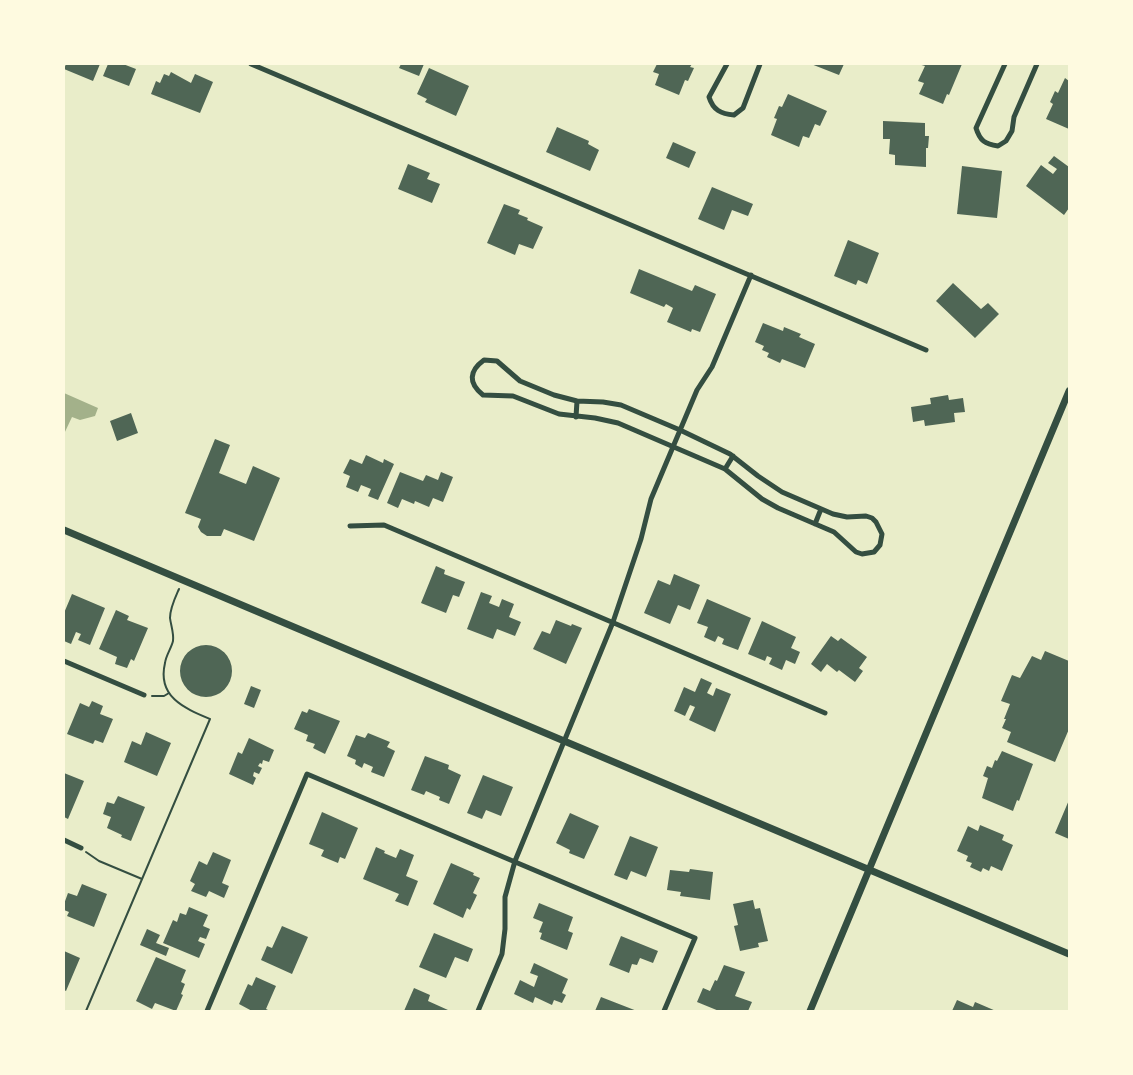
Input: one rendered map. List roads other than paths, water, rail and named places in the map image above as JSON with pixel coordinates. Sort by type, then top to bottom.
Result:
[{"type":"main road","points":[[810,1011],[1069,391]]},
{"type":"main road","points":[[64,530],[1069,954]]},
{"type":"street","points":[[251,64],[926,350]]},
{"type":"street","points":[[727,64],[709,97],[711,104],[718,111],[734,115],[743,108],[760,64]]},
{"type":"street","points":[[1005,64],[976,128],[979,139],[986,144],[998,146],[1006,141],[1012,131],[1014,118],[1037,64]]},
{"type":"street","points":[[478,1011],[502,954],[505,929],[505,897],[515,861],[613,622],[642,539],[651,499],[697,390],[712,367],[751,275]]},
{"type":"street","points":[[484,360],[497,361],[520,380],[554,395],[577,401],[621,405],[680,430],[733,456],[773,486],[821,509],[839,516],[866,516],[872,518],[882,534],[880,545],[874,552],[862,554],[856,552],[834,532],[778,508],[762,499],[725,469],[611,421],[559,414],[514,396],[483,395],[474,386],[473,374],[478,364],[484,360]]},
{"type":"street","points":[[576,417],[577,401]]},
{"type":"street","points":[[725,469],[733,456]]},
{"type":"street","points":[[815,524],[821,509]]},
{"type":"street","points":[[350,526],[384,525],[825,713]]},
{"type":"street","points":[[64,662],[144,695]]},
{"type":"street","points":[[207,1011],[307,774],[695,938],[664,1011]]},
{"type":"street","points":[[64,840],[82,848]]}]
